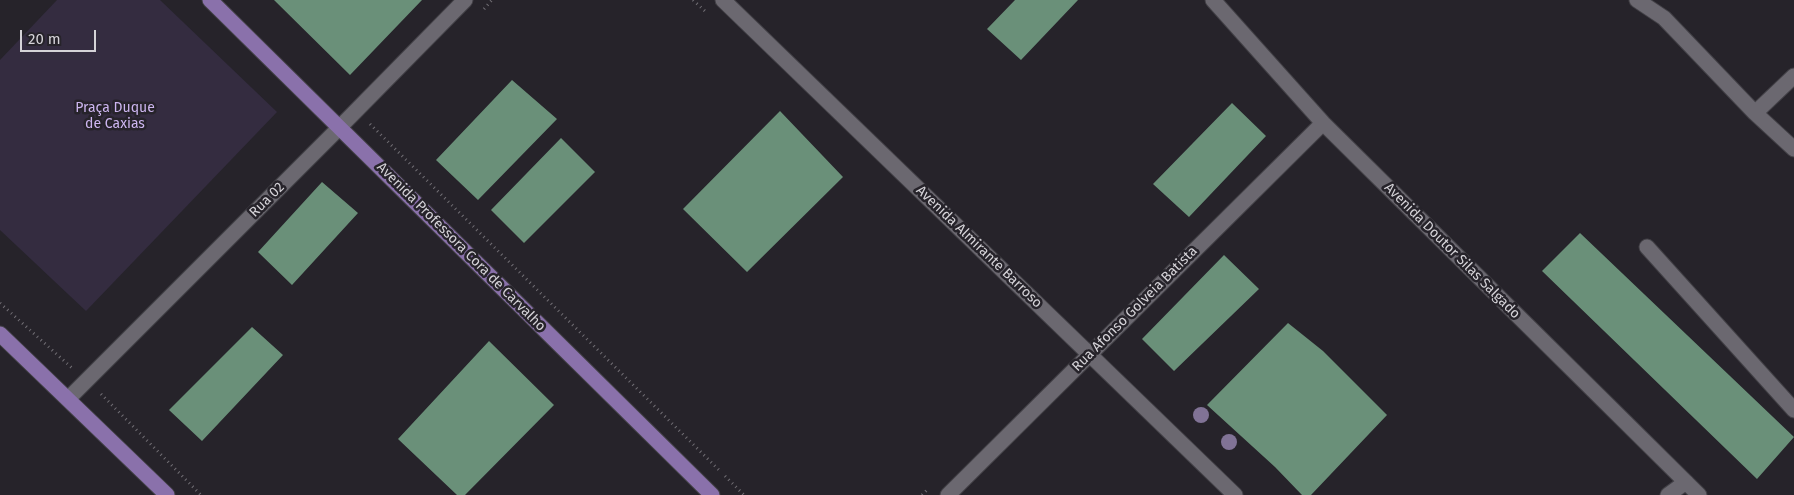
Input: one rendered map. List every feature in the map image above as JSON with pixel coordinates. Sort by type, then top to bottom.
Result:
[{"type":"main road","name":"Avenida Professora Cora de Carvalho","points":[[210,0],[712,495]]},
{"type":"main road","points":[[0,334],[167,495]]},
{"type":"street","name":"Rua 02","points":[[68,399],[465,0]]},
{"type":"street","name":"Avenida Almirante Barroso","points":[[723,0],[1235,495]]},
{"type":"street","name":"Avenida Doutor Silas Salgado","points":[[1213,0],[1323,124],[1699,495]]},
{"type":"street","points":[[1637,0],[1664,18],[1755,113],[1794,149]]},
{"type":"street","points":[[1755,113],[1794,76]]},
{"type":"street","name":"Rua Afonso Golveia Batista","points":[[948,495],[1323,124]]},
{"type":"street","points":[[1647,247],[1794,410]]},
{"type":"street","points":[[1668,495],[1686,482]]},
{"type":"path","points":[[478,14],[492,0]]},
{"type":"path","points":[[693,0],[708,14]]},
{"type":"path","points":[[376,116],[369,123],[744,495]]},
{"type":"path","points":[[0,304],[86,381],[201,495]]},
{"type":"path","points":[[922,495],[936,481]]},
{"type":"green space","name":"Praça Duque de Caxias","points":[[57,0],[160,0],[277,112],[86,311],[0,230],[0,60]]},
{"type":"building","points":[[274,0],[422,0],[350,75]]},
{"type":"building","points":[[1015,0],[1078,0],[1021,60],[987,29]]},
{"type":"building","points":[[512,80],[557,119],[478,200],[436,160]]},
{"type":"building","points":[[1232,103],[1266,136],[1189,217],[1153,184]]},
{"type":"building","points":[[780,111],[843,177],[747,272],[683,209]]},
{"type":"building","points":[[561,138],[595,172],[524,243],[491,210]]},
{"type":"building","points":[[322,182],[358,213],[292,285],[258,252]]},
{"type":"building","points":[[1580,233],[1794,437],[1757,479],[1542,271]]},
{"type":"building","points":[[1224,255],[1259,289],[1174,371],[1142,339]]},
{"type":"building","points":[[1288,323],[1323,351],[1387,415],[1311,495],[1302,495],[1275,467],[1207,405]]},
{"type":"building","points":[[252,327],[283,355],[202,441],[169,410]]},
{"type":"building","points":[[489,341],[554,405],[465,495],[457,495],[398,439]]}]
